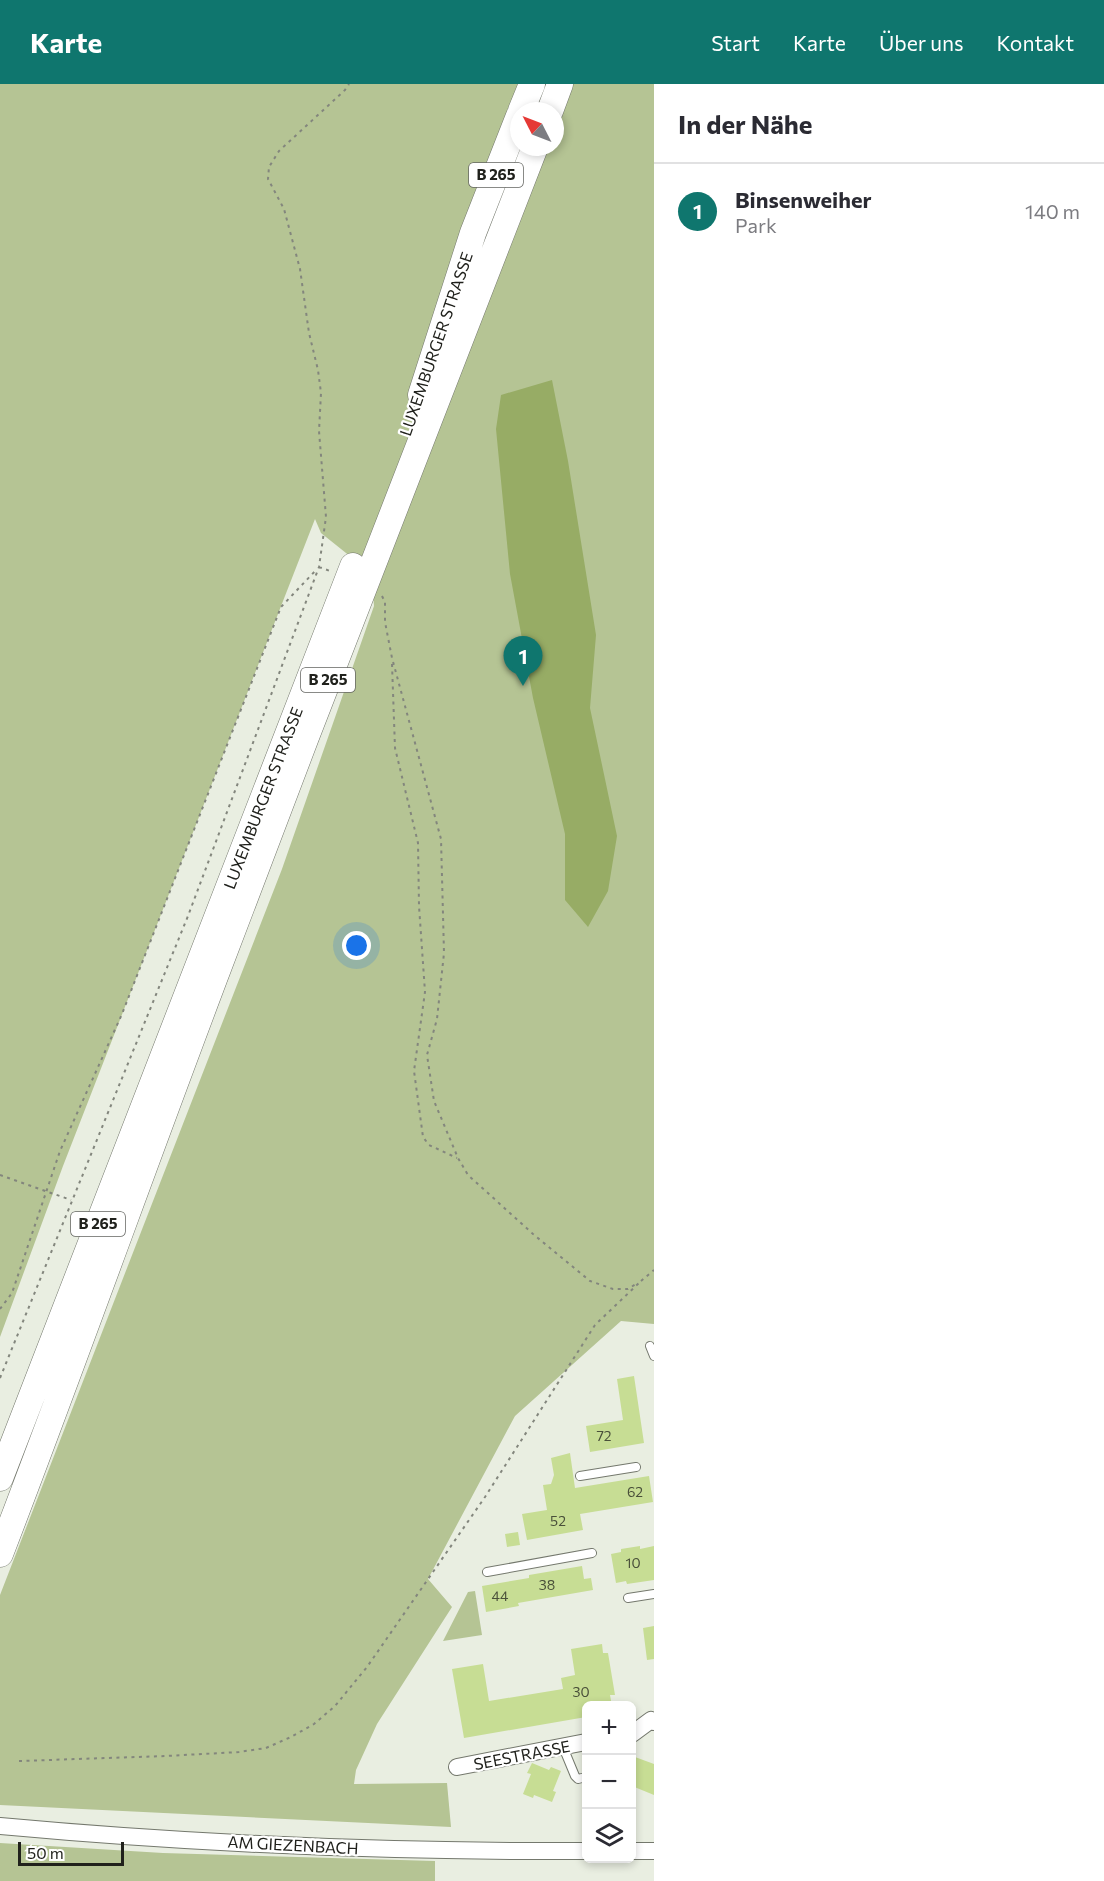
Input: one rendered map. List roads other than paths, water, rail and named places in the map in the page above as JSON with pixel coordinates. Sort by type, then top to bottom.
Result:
[{"type":"main road","points":[[525,102],[532,84]]},
{"type":"main road","points":[[553,102],[560,84]]},
{"type":"main road","name":"LUXEMBURGER STRASSE","points":[[0,1478],[295,712],[422,393],[473,233],[510,139]]},
{"type":"main road","name":"LUXEMBURGER STRASSE","points":[[71,1368],[225,951],[531,156]]},
{"type":"main road","points":[[0,1435],[155,1039],[169,1012],[197,971]]},
{"type":"main road","points":[[0,1492],[9,1488],[17,1477],[46,1406],[71,1368]]},
{"type":"main road","name":"B 265","points":[[0,1554],[71,1368]]},
{"type":"main road","points":[[0,1507],[0,1513]]},
{"type":"street","points":[[636,1731],[651,1720],[654,1722]]},
{"type":"street","name":"SEESTRASSE","points":[[457,1767],[582,1743]]},
{"type":"street","name":"AM GIEZENBACH","points":[[0,1826],[293,1847],[510,1852],[582,1851]]},
{"type":"street","points":[[636,1851],[654,1851]]},
{"type":"lane","points":[[650,1346],[654,1356]]},
{"type":"lane","points":[[580,1476],[636,1467]]},
{"type":"lane","points":[[487,1572],[592,1553]]},
{"type":"lane","points":[[628,1598],[654,1594]]},
{"type":"lane","points":[[563,1747],[575,1776],[578,1779],[582,1778]]},
{"type":"place","name":"Binsenweiher","points":[[523,686]]}]
